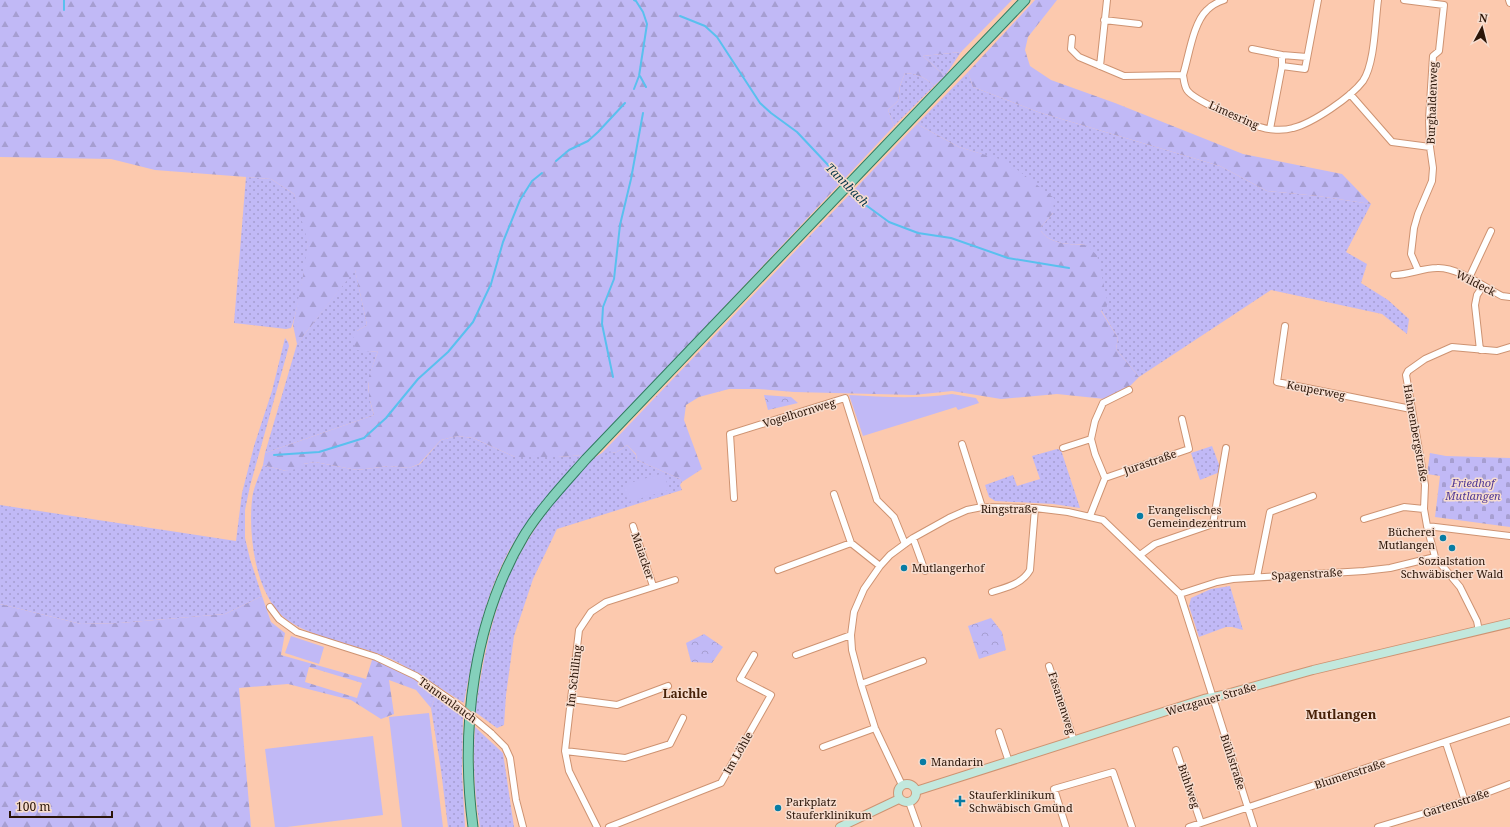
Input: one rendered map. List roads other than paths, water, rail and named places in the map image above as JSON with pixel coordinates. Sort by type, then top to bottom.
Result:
[{"type":"main road","points":[[473,827],[468,767],[469,722],[478,660],[493,602],[511,561],[534,522],[562,486],[609,436],[1025,0]]},
{"type":"street","points":[[1100,66],[1107,0]]},
{"type":"street","points":[[1282,66],[1305,69],[1318,0]]},
{"type":"street","name":"Limesring","points":[[1184,75],[1184,82],[1187,90],[1194,97],[1250,123],[1270,129],[1292,129],[1310,121],[1350,94],[1363,80],[1368,72],[1371,61],[1378,0]]},
{"type":"street","name":"Burghaldenweg","points":[[1404,0],[1445,3],[1439,51],[1433,56],[1429,119],[1430,147],[1433,168],[1432,181],[1418,214],[1414,228],[1411,254],[1418,270]]},
{"type":"street","points":[[1072,38],[1071,49],[1079,57],[1124,76],[1184,75],[1202,15],[1208,8],[1219,1]]},
{"type":"street","points":[[1104,20],[1139,24]]},
{"type":"street","points":[[1252,49],[1282,55],[1307,57]]},
{"type":"street","points":[[1270,129],[1282,66],[1282,55]]},
{"type":"street","points":[[1350,94],[1392,142],[1430,147]]},
{"type":"street","points":[[1469,278],[1491,231]]},
{"type":"street","name":"Wildeck","points":[[1394,275],[1409,274],[1418,270],[1439,268],[1457,272],[1502,296],[1510,297]]},
{"type":"street","points":[[1480,350],[1475,305],[1477,295],[1483,286]]},
{"type":"street","name":"Keuperweg","points":[[1285,326],[1277,382],[1411,409]]},
{"type":"street","name":"Hahnenbergstraße","points":[[1479,631],[1477,621],[1460,587],[1435,557],[1424,509],[1426,485],[1406,375],[1408,371],[1425,359],[1452,347],[1497,351],[1510,347]]},
{"type":"street","points":[[1090,516],[1105,478],[1095,454],[1091,439],[1095,421],[1103,403],[1129,390]]},
{"type":"street","name":"Vogelhornweg","points":[[734,498],[730,434],[845,398],[877,500],[894,517],[905,544]]},
{"type":"street","name":"Jurastraße","points":[[1105,478],[1189,449],[1182,418]]},
{"type":"street","points":[[1063,448],[1091,439]]},
{"type":"street","points":[[962,444],[982,507]]},
{"type":"street","points":[[1140,555],[1155,544],[1213,524],[1226,448]]},
{"type":"street","points":[[834,494],[851,543],[880,566]]},
{"type":"street","points":[[1257,577],[1270,512],[1313,496]]},
{"type":"street","name":"Ringstraße","points":[[902,785],[875,728],[861,684],[852,650],[851,635],[854,612],[864,589],[880,566],[890,555],[913,538],[949,518],[968,510],[982,507],[1035,508],[1068,512],[1103,520],[1180,594],[1212,698]]},
{"type":"street","points":[[1364,519],[1404,507],[1424,509]]},
{"type":"street","points":[[992,592],[1018,583],[1026,577],[1030,570],[1035,508]]},
{"type":"street","name":"Maiacker","points":[[633,526],[653,586]]},
{"type":"street","points":[[1427,526],[1510,536]]},
{"type":"street","points":[[913,538],[925,571]]},
{"type":"street","points":[[778,570],[851,543]]},
{"type":"street","name":"Spagenstraße","points":[[1180,594],[1217,582],[1257,577],[1364,572],[1390,568],[1435,557]]},
{"type":"street","name":"Im Schilling","points":[[597,827],[569,771],[565,751],[579,630],[591,612],[606,602],[675,580]]},
{"type":"street","name":"Tannenlauch","points":[[270,607],[279,619],[297,632],[376,657],[416,676],[456,704],[491,733],[505,747],[510,758],[516,800],[523,827]]},
{"type":"street","name":"Wetzgauer Straße","points":[[916,791],[1212,698],[1314,670],[1510,623]]},
{"type":"street","points":[[796,656],[851,635]]},
{"type":"street","name":"Im Löhle","points":[[609,827],[721,783],[771,695],[740,679],[754,655]]},
{"type":"street","points":[[861,684],[923,661]]},
{"type":"street","name":"Fasanenweg","points":[[1049,666],[1074,741]]},
{"type":"street","points":[[571,699],[617,705],[668,686]]},
{"type":"street","name":"Bühlstraße","points":[[1212,698],[1254,827]]},
{"type":"street","points":[[565,751],[625,758],[670,744],[684,718]]},
{"type":"street","name":"Blumenstraße","points":[[1189,827],[1446,743],[1510,720]]},
{"type":"street","points":[[823,747],[875,728]]},
{"type":"street","points":[[998,732],[1008,762]]},
{"type":"street","points":[[1446,743],[1465,801]]},
{"type":"street","name":"Bühlweg","points":[[1176,750],[1201,823]]},
{"type":"street","points":[[1066,827],[1054,789],[1113,772],[1132,827]]},
{"type":"street","name":"Gartenstraße","points":[[1378,827],[1465,801],[1510,784]]},
{"type":"street","points":[[902,785],[911,785],[916,791],[916,797],[909,802],[904,802],[899,799],[898,790],[902,785]]},
{"type":"street","points":[[840,827],[899,799]]},
{"type":"street","points":[[909,802],[918,827]]},
{"type":"waterway","points":[[64,0],[64,10]]},
{"type":"waterway","points":[[634,0],[643,12],[647,24],[639,76],[634,89]]},
{"type":"waterway","name":"Tannbach","points":[[680,16],[705,26],[717,37],[760,103],[797,132],[845,183]]},
{"type":"waterway","points":[[640,76],[646,87]]},
{"type":"waterway","points":[[556,161],[569,150],[588,141],[625,103]]},
{"type":"waterway","points":[[613,377],[602,324],[603,307],[614,279],[620,225],[631,179],[643,113]]},
{"type":"waterway","points":[[274,455],[319,452],[364,438],[386,418],[418,379],[448,352],[473,322],[491,284],[503,242],[520,200],[532,181],[542,173]]},
{"type":"waterway","name":"Tannbach","points":[[849,188],[863,203],[889,222],[918,233],[951,238],[1008,258],[1069,268]]},
{"type":"place","name":"Evangelisches Gemeindezentrum","points":[[1140,516]]},
{"type":"place","name":"Bücherei Mutlangen","points":[[1443,538]]},
{"type":"place","name":"Sozialstation Schwäbischer Wald","points":[[1452,548]]},
{"type":"place","name":"Mutlangerhof","points":[[904,568]]},
{"type":"place","name":"Mandarin","points":[[923,762]]},
{"type":"place","name":"Stauferklinikum Schwäbisch Gmünd","points":[[960,801]]},
{"type":"place","name":"Parkplatz Stauferklinikum","points":[[778,808]]},
{"type":"district","name":"Laichle","points":[[685,694]]},
{"type":"district","name":"Mutlangen","points":[[1341,714]]},
{"type":"park label","name":"Friedhof Mutlangen","points":[[1473,489]]}]
